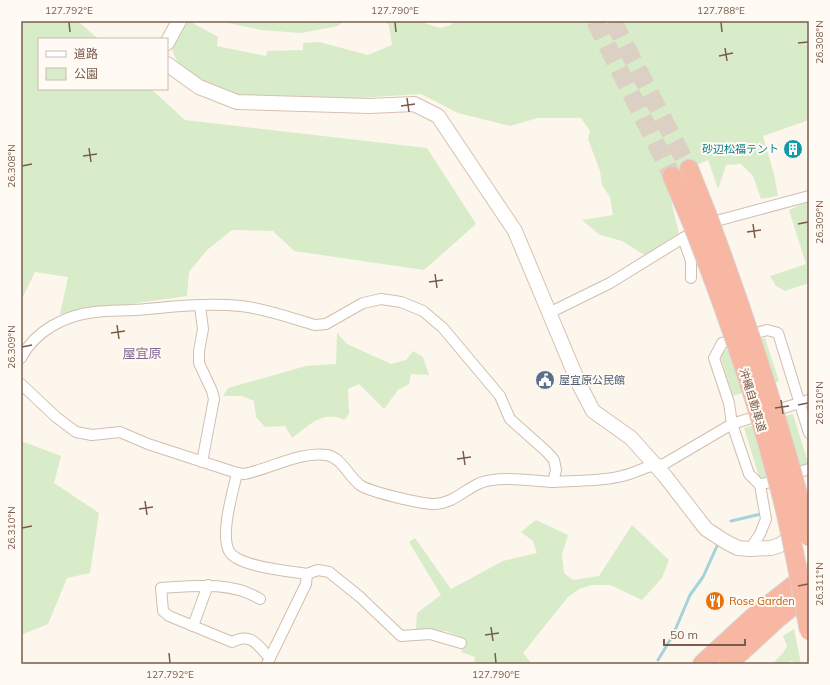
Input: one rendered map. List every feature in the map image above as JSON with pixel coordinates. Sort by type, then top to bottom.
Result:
[{"type":"highway","name":"沖縄自動車道","points":[[689,169],[712,275],[755,403],[779,486],[809,632]]},
{"type":"highway","name":"沖縄自動車道","points":[[672,176],[700,218],[739,298],[773,401],[809,537]]},
{"type":"highway","points":[[702,664],[752,618],[809,573]]},
{"type":"highway","points":[[728,664],[778,618],[809,593]]},
{"type":"street","points":[[168,41],[179,21]]},
{"type":"street","points":[[168,65],[199,87],[237,102],[369,106],[414,104],[438,116],[514,231],[579,384],[593,411],[631,438],[665,476],[706,529],[726,542],[738,548],[771,548],[780,545],[804,524],[809,522]]},
{"type":"street","points":[[549,313],[610,283],[683,238],[720,220],[809,196]]},
{"type":"street","points":[[683,238],[691,261],[691,278]]},
{"type":"street","points":[[21,358],[38,336],[46,329],[67,319],[93,312],[200,306],[241,306],[315,325],[326,324],[363,303],[381,299],[401,302],[423,311],[443,328],[500,396],[510,419],[548,452],[554,460],[556,470],[553,482]]},
{"type":"street","points":[[200,306],[203,329],[198,351],[199,363],[212,391],[214,399],[202,462]]},
{"type":"street","points":[[750,549],[760,534],[766,519],[760,485],[749,474],[732,424],[728,403],[714,358],[722,343],[767,330],[778,333],[805,402],[809,433]]},
{"type":"street","points":[[21,384],[56,417],[76,432],[92,435],[120,432],[148,444],[244,474],[297,458],[326,455],[337,459],[348,474],[362,486],[407,500],[433,504],[445,503],[481,483],[506,479],[553,482],[598,481],[617,477],[654,464],[664,464],[732,424],[805,402]]},
{"type":"street","points":[[760,485],[809,469]]},
{"type":"street","points":[[237,473],[226,529],[226,542],[229,552],[237,559],[256,565],[307,574],[318,570],[329,572],[360,597],[401,636],[430,634],[461,643]]},
{"type":"street","points":[[260,599],[251,593],[208,585],[161,588],[163,611],[169,616],[232,642],[247,637],[253,640],[268,661],[306,584],[307,574]]},
{"type":"street","points":[[192,626],[208,585]]},
{"type":"green space","points":[[21,21],[78,21],[97,38],[38,38],[38,90],[152,90],[185,120],[427,148],[476,224],[424,270],[294,251],[273,231],[232,230],[207,250],[189,272],[187,296],[60,314],[68,277],[35,272],[21,301]]},
{"type":"green space","points":[[189,21],[218,37],[217,46],[266,56],[267,51],[303,50],[303,43],[319,42],[368,55],[392,45],[389,25],[384,21],[418,21],[440,28],[451,25],[453,21],[809,21],[809,120],[763,136],[774,174],[778,196],[761,199],[753,176],[741,164],[726,165],[718,189],[708,160],[666,178],[679,234],[646,256],[622,241],[600,235],[582,220],[613,215],[610,197],[602,185],[600,171],[588,139],[590,131],[581,118],[538,118],[510,126],[458,113],[421,94],[343,99],[232,95],[195,80],[180,66],[173,53],[172,44]]},
{"type":"green space","points":[[219,21],[344,21],[338,26],[301,33],[261,30]]},
{"type":"green space","points":[[809,201],[809,283],[785,291],[776,286],[770,276],[806,264],[789,210]]},
{"type":"green space","points":[[337,333],[347,344],[391,364],[406,360],[413,351],[423,357],[429,375],[411,374],[409,384],[398,390],[384,409],[359,384],[348,389],[349,414],[344,420],[330,416],[316,420],[292,438],[285,426],[265,427],[256,417],[254,401],[242,396],[223,396],[228,388],[306,366],[336,364]]},
{"type":"green space","points":[[765,338],[779,381],[733,396],[719,352]]},
{"type":"green space","points":[[793,414],[809,466],[760,480],[744,428]]},
{"type":"green space","points":[[21,441],[61,456],[54,483],[99,513],[90,573],[67,578],[48,624],[21,635]]},
{"type":"green space","points":[[536,520],[568,535],[562,555],[564,573],[573,580],[599,576],[632,525],[669,560],[662,578],[642,600],[610,585],[592,585],[579,589],[568,597],[523,653],[532,664],[474,664],[475,657],[461,652],[466,639],[446,631],[416,629],[417,613],[441,595],[409,542],[415,538],[451,589],[503,561],[537,553],[533,541],[521,532]]},
{"type":"green space","points":[[794,629],[801,664],[791,661],[788,664],[772,664],[783,653],[787,646],[783,636]]},
{"type":"waterway","points":[[731,521],[761,514]]},
{"type":"waterway","points":[[658,660],[673,635],[690,595],[703,577],[717,546]]},
{"type":"tunnel","points":[[595,21],[672,176]]},
{"type":"tunnel","points":[[613,21],[689,169]]},
{"type":"place","name":"砂辺松福テント","points":[[793,149]]},
{"type":"place","name":"屋宜原公民館","points":[[545,380]]},
{"type":"place","name":"Rose Garden","points":[[715,601]]},
{"type":"district","name":"屋宜原","points":[[142,353]]}]
